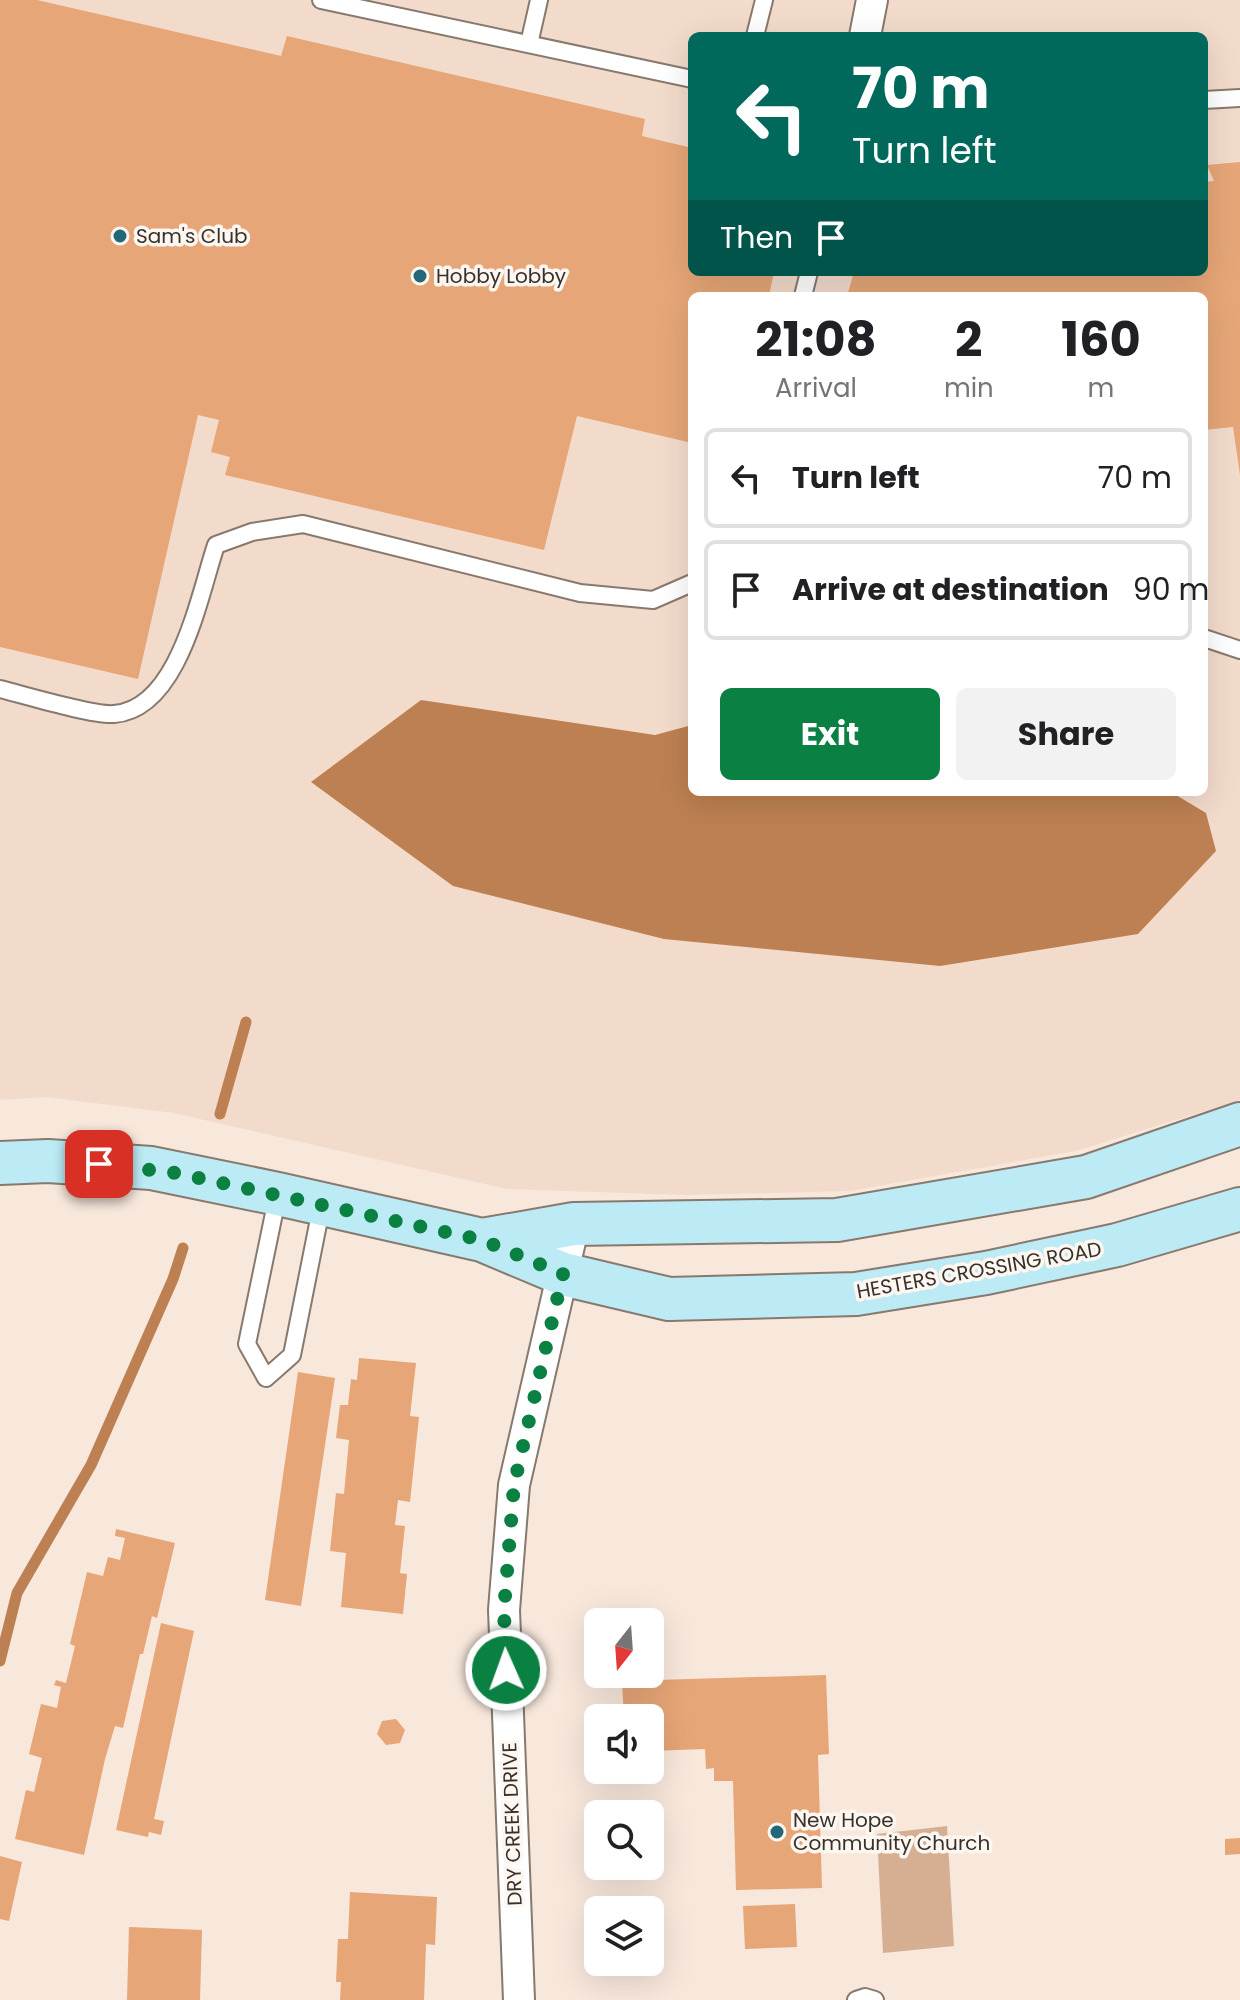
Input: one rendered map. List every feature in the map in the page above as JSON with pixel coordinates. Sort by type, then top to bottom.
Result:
[{"type":"street","points":[[866,32],[872,0]]},
{"type":"street","name":"HESTERS CROSSING ROAD","points":[[482,1240],[574,1224],[837,1220],[1086,1177],[1240,1124]]},
{"type":"street","name":"HESTERS CROSSING ROAD","points":[[0,1163],[48,1161],[151,1168],[482,1240],[563,1274],[669,1299],[856,1294],[986,1273],[1117,1245],[1240,1209]]},
{"type":"street","name":"DRY CREEK DRIVE","points":[[519,2000],[504,1610],[507,1547],[514,1485],[574,1224]]},
{"type":"lane","points":[[321,0],[688,78]]},
{"type":"lane","points":[[529,44],[539,0]]},
{"type":"lane","points":[[756,32],[764,0]]},
{"type":"lane","points":[[1208,100],[1240,98]]},
{"type":"lane","points":[[0,689],[113,715],[144,706],[177,664],[216,545],[252,532],[303,524],[580,593],[653,600],[688,585]]},
{"type":"lane","points":[[1208,639],[1240,650]]},
{"type":"lane","points":[[278,1194],[247,1344],[266,1378],[292,1355],[322,1203]]},
{"type":"lane","points":[[856,2000],[865,1997],[875,2000]]},
{"type":"shaded area","points":[[0,0],[1240,0],[1240,1100],[1076,1151],[850,1191],[686,1195],[507,1189],[174,1113],[46,1097],[0,1100]]},
{"type":"shaded area","points":[[421,700],[655,735],[688,726],[688,796],[1178,796],[1206,813],[1216,851],[1138,934],[940,966],[664,939],[453,886],[311,782]]},
{"type":"shaded area","points":[[947,1826],[954,1946],[883,1953],[877,1834]]},
{"type":"building","points":[[0,0],[37,0],[281,56],[287,36],[645,119],[642,136],[688,147],[688,276],[773,276],[770,292],[688,292],[688,442],[577,416],[544,550],[225,475],[230,457],[211,452],[219,420],[198,415],[138,679],[0,647]]},
{"type":"building","points":[[1240,162],[1240,475],[1233,427],[1208,430],[1208,292],[848,292],[853,276],[1208,276],[1208,182],[1214,181],[1208,165]]},
{"type":"building","points":[[359,1358],[416,1363],[410,1416],[419,1417],[410,1502],[398,1500],[395,1525],[405,1526],[400,1573],[407,1574],[403,1614],[341,1607],[346,1553],[330,1551],[336,1493],[344,1494],[349,1440],[336,1438],[340,1405],[348,1405],[351,1379],[357,1380]]},
{"type":"building","points":[[298,1372],[335,1378],[301,1606],[265,1600]]},
{"type":"building","points":[[116,1529],[175,1543],[157,1618],[152,1616],[143,1654],[140,1654],[123,1728],[115,1726],[105,1759],[84,1855],[15,1839],[26,1790],[34,1792],[42,1758],[29,1754],[41,1704],[57,1708],[61,1687],[54,1685],[56,1680],[66,1683],[75,1646],[70,1644],[87,1572],[103,1576],[108,1557],[120,1560],[125,1538],[115,1536]]},
{"type":"building","points":[[161,1623],[194,1631],[154,1819],[164,1821],[161,1835],[149,1832],[148,1837],[116,1830]]},
{"type":"building","name":"New Hope Community Church","points":[[826,1675],[829,1754],[818,1755],[822,1888],[736,1890],[733,1781],[714,1781],[714,1768],[706,1769],[705,1749],[664,1750],[664,1704],[623,1704],[622,1688],[664,1688],[664,1680]]},
{"type":"building","points":[[396,1719],[405,1730],[400,1743],[386,1745],[377,1734],[382,1721]]},
{"type":"building","points":[[1240,1838],[1240,1854],[1225,1855],[1225,1839]]},
{"type":"building","points":[[0,1856],[22,1862],[9,1921],[0,1919]]},
{"type":"building","points":[[350,1892],[437,1897],[435,1945],[426,1944],[424,2000],[340,2000],[341,1982],[336,1982],[338,1939],[348,1939]]},
{"type":"building","points":[[795,1904],[797,1947],[745,1949],[743,1906]]},
{"type":"building","points":[[129,1927],[202,1930],[200,2000],[127,2000]]},
{"type":"waterway","points":[[220,1114],[246,1022]]},
{"type":"waterway","points":[[0,1661],[17,1593],[91,1465],[173,1279],[183,1248]]},
{"type":"place","name":"Sam's Club","points":[[120,236]]},
{"type":"place","name":"Hobby Lobby","points":[[420,276]]},
{"type":"place","name":"New Hope Community Church","points":[[777,1832]]},
{"type":"route","points":[[99,1164],[151,1168],[482,1240],[563,1274],[514,1485],[504,1610],[506,1670]]}]
